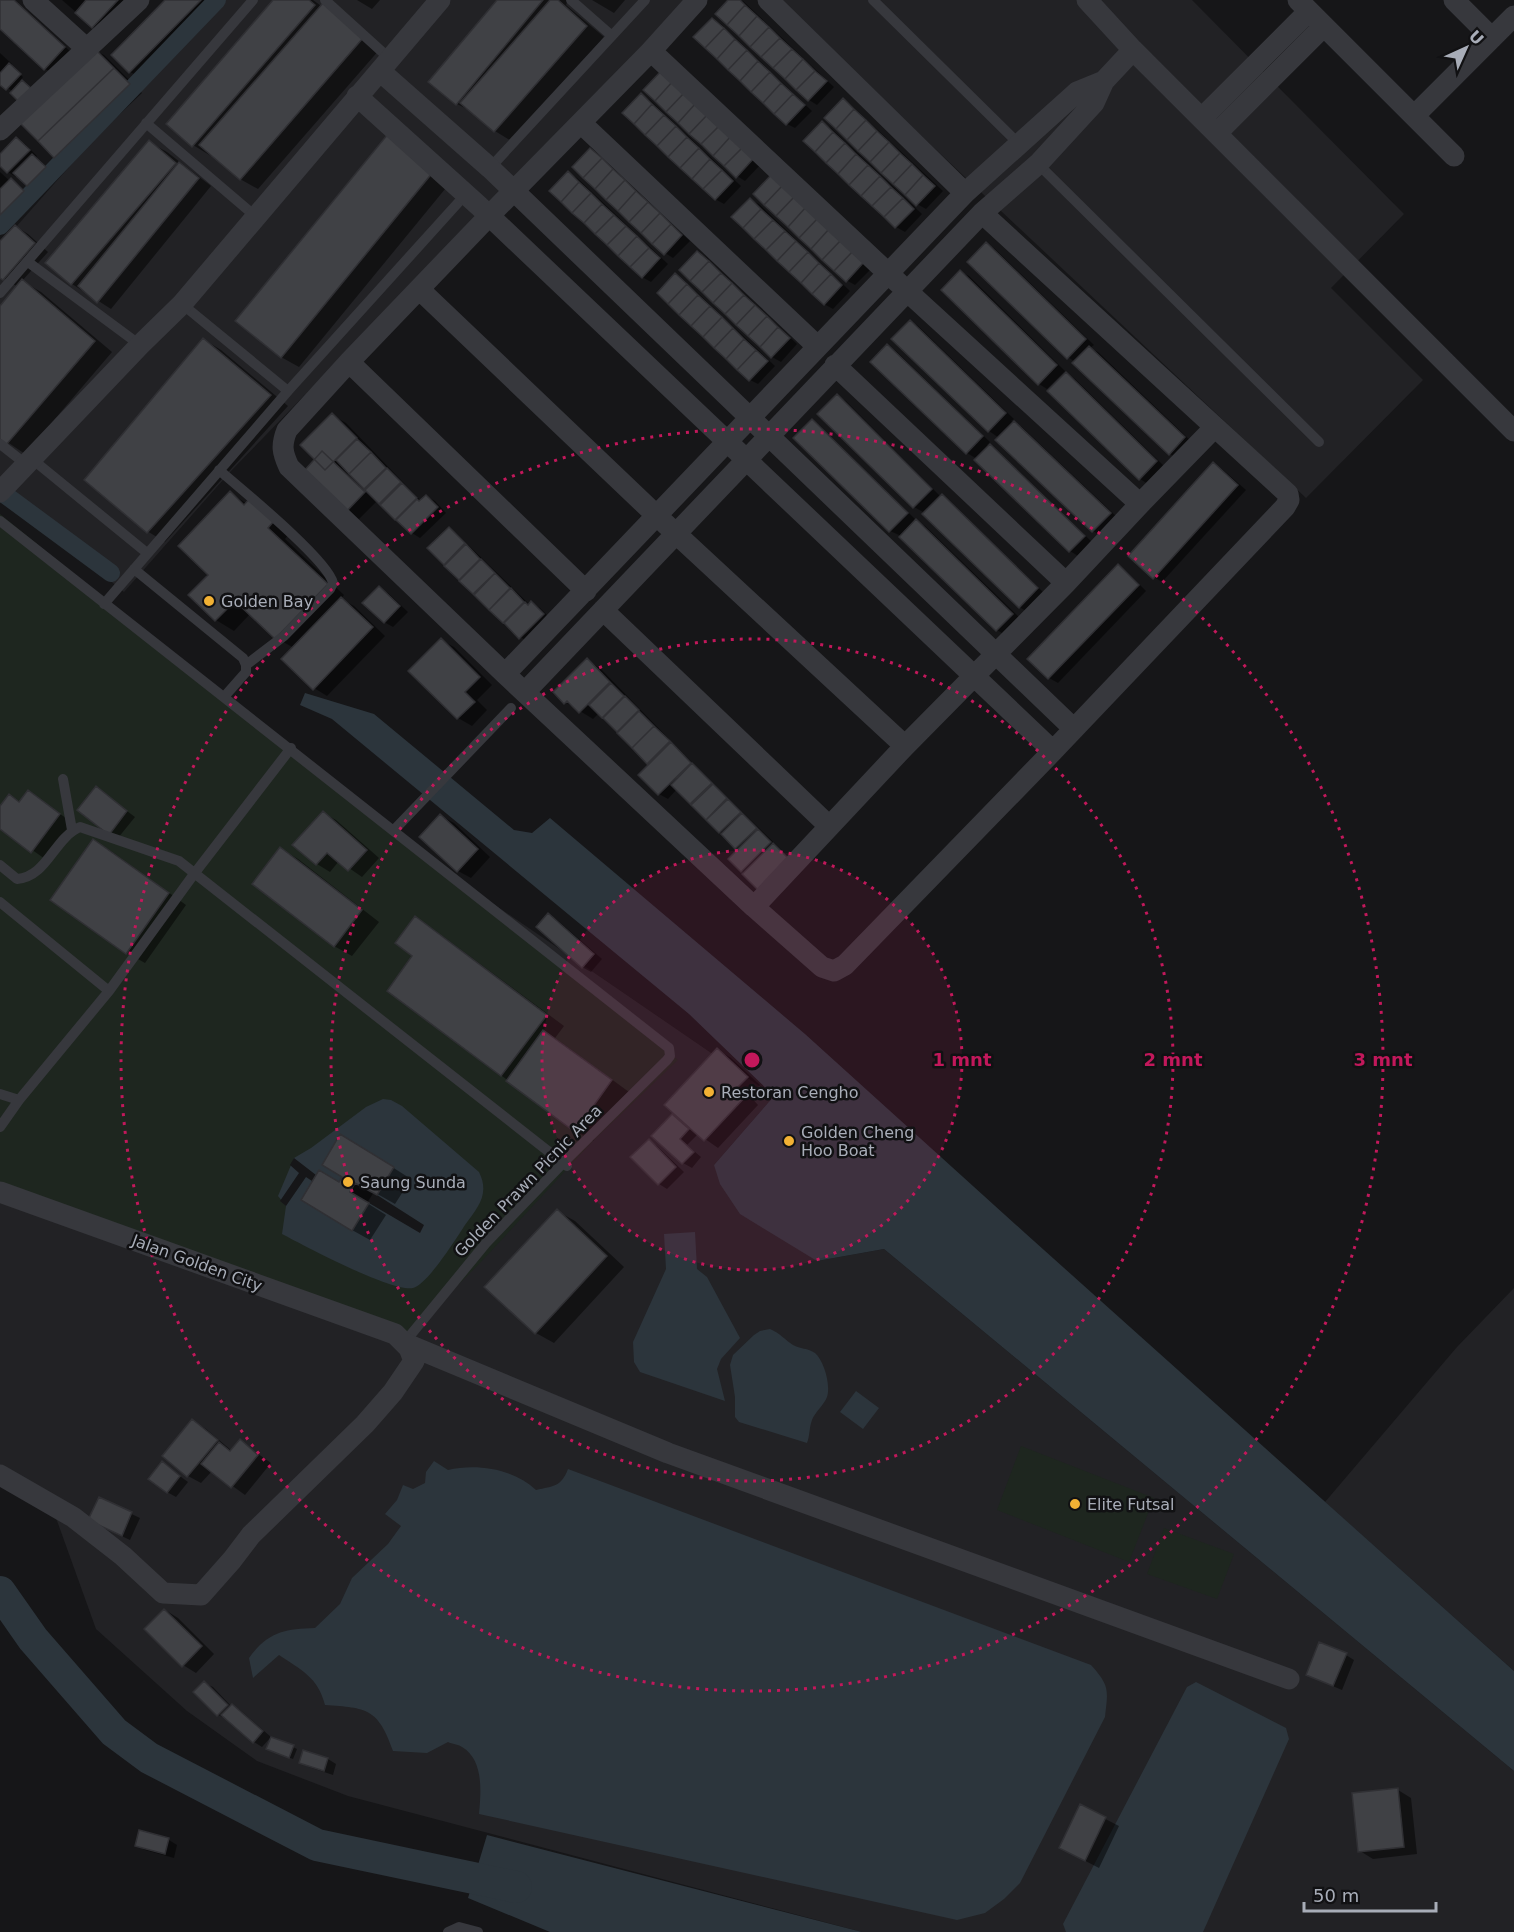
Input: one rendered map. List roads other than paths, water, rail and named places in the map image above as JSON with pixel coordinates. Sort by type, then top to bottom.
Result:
[{"type":"street","points":[[33,0],[87,49]]},
{"type":"street","points":[[4,118],[87,49],[140,0]]},
{"type":"street","points":[[0,492],[182,304],[440,0]]},
{"type":"street","points":[[697,0],[651,51],[349,362],[287,430],[282,442],[282,452],[289,467],[504,674],[518,700],[822,967],[834,971],[845,965],[1053,751],[1285,507],[1289,500],[1288,494],[982,213]]},
{"type":"street","points":[[768,0],[965,193]]},
{"type":"street","points":[[1087,0],[1133,50],[1514,431]]},
{"type":"street","points":[[1455,0],[1492,38]]},
{"type":"street","points":[[1202,118],[1303,5],[1454,156]]},
{"type":"street","points":[[1414,116],[1514,16]]},
{"type":"street","points":[[1217,133],[1324,26]]},
{"type":"street","points":[[518,700],[982,213],[1038,164],[1094,103],[1104,81],[1133,50]]},
{"type":"street","points":[[651,51],[889,271],[907,291],[1140,504]]},
{"type":"street","points":[[385,65],[1074,729]]},
{"type":"street","points":[[504,674],[965,193],[1077,92],[1104,81]]},
{"type":"street","points":[[357,96],[466,194],[1053,751]]},
{"type":"street","points":[[581,123],[817,346]]},
{"type":"street","points":[[1020,145],[1038,164]]},
{"type":"street","points":[[466,194],[490,168]]},
{"type":"street","points":[[419,289],[657,516],[904,746]]},
{"type":"street","points":[[609,330],[632,304]]},
{"type":"street","points":[[349,362],[586,591]]},
{"type":"street","points":[[836,365],[1066,583]]},
{"type":"street","points":[[754,907],[904,746],[997,654],[1215,427]]},
{"type":"street","points":[[860,568],[882,544]]},
{"type":"street","points":[[603,610],[829,826]]},
{"type":"street","name":"Jalan Golden City","points":[[0,1192],[399,1339],[668,1453],[1289,1679]]},
{"type":"street","points":[[0,1475],[73,1517],[123,1556],[163,1593],[201,1595],[251,1535],[365,1424],[393,1392],[414,1361],[411,1352],[399,1339]]},
{"type":"lane","points":[[0,293],[253,0]]},
{"type":"lane","points":[[325,0],[385,65]]},
{"type":"lane","points":[[572,0],[612,36]]},
{"type":"lane","points":[[490,168],[645,0]]},
{"type":"lane","points":[[873,0],[1020,145]]},
{"type":"lane","points":[[146,123],[255,216]]},
{"type":"lane","points":[[1038,164],[1319,442]]},
{"type":"lane","points":[[104,604],[288,391],[466,194]]},
{"type":"lane","points":[[28,262],[140,345]]},
{"type":"lane","points":[[182,304],[288,391]]},
{"type":"lane","points":[[0,444],[26,466],[147,553]]},
{"type":"lane","points":[[219,470],[301,544],[326,569],[333,583],[284,636],[246,665]]},
{"type":"lane","points":[[0,521],[394,830],[518,700]]},
{"type":"lane","points":[[134,569],[243,658],[246,672],[224,697]]},
{"type":"lane","points":[[0,1127],[19,1100],[109,991],[194,874],[291,748]]},
{"type":"lane","points":[[63,779],[72,831]]},
{"type":"lane","points":[[0,865],[17,879],[26,879],[35,873],[72,831],[80,827],[179,861],[565,1164]]},
{"type":"lane","name":"Golden Prawn Picnic Area","points":[[394,830],[664,1043],[670,1052],[667,1060],[486,1243],[399,1339]]},
{"type":"lane","points":[[0,902],[109,991]]},
{"type":"lane","points":[[0,1094],[19,1100]]},
{"type":"lane","points":[[448,1932],[459,1928],[478,1932]]},
{"type":"waterway","points":[[0,226],[217,0]]},
{"type":"waterway","points":[[0,491],[111,573]]},
{"type":"waterway","points":[[0,1592],[33,1639],[114,1732],[149,1758],[317,1845],[516,1887]]},
{"type":"place","name":"Golden Bay","points":[[209,601]]},
{"type":"place","name":"Restoran Cengho","points":[[709,1092]]},
{"type":"place","name":"Golden Cheng Hoo Boat","points":[[789,1141]]},
{"type":"place","name":"Saung Sunda","points":[[348,1182]]},
{"type":"place","name":"Elite Futsal","points":[[1075,1504]]}]
